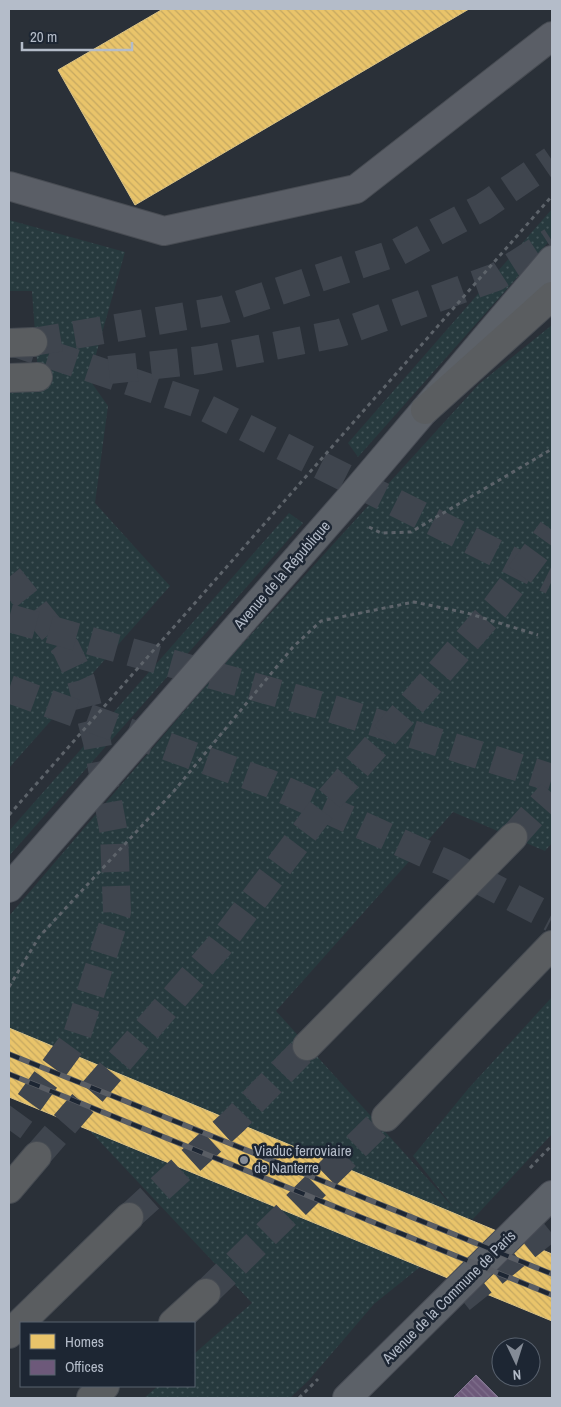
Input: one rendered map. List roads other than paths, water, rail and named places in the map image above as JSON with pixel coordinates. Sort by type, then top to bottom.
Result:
[{"type":"highway","points":[[425,410],[536,308],[552,296]]},
{"type":"highway","points":[[9,378],[38,377]]},
{"type":"highway","points":[[307,1046],[513,837]]},
{"type":"highway","points":[[386,1117],[552,945]]},
{"type":"highway","points":[[9,1188],[37,1156]]},
{"type":"highway","points":[[21,1322],[129,1217]]},
{"type":"highway","points":[[174,1322],[206,1293]]},
{"type":"highway","points":[[9,1334],[20,1323]]},
{"type":"highway","points":[[91,1398],[104,1387]]},
{"type":"main road","name":"Avenue de la République","points":[[9,888],[425,410],[552,260]]},
{"type":"main road","name":"Avenue de la Commune de Paris","points":[[346,1398],[552,1195]]},
{"type":"lane","points":[[9,186],[164,231],[356,189],[552,36]]},
{"type":"tunnel","points":[[33,342],[222,310],[398,252],[483,207],[552,160]]},
{"type":"tunnel","points":[[109,370],[202,360],[340,333],[496,277],[552,241]]},
{"type":"tunnel","points":[[9,341],[198,404],[552,581]]},
{"type":"tunnel","points":[[37,1156],[219,946],[327,802],[496,607],[552,530]]},
{"type":"tunnel","points":[[9,577],[66,648],[81,680],[97,742],[114,834],[117,912],[76,1038],[9,1130]]},
{"type":"tunnel","points":[[9,618],[323,706],[552,778]]},
{"type":"tunnel","points":[[9,689],[271,784],[452,866],[552,918]]},
{"type":"tunnel","points":[[513,837],[552,793]]},
{"type":"tunnel","points":[[129,1217],[234,1121],[307,1046]]},
{"type":"tunnel","points":[[206,1293],[386,1117]]},
{"type":"tunnel","points":[[461,1299],[552,1226]]},
{"type":"railway","points":[[9,1054],[552,1274]]},
{"type":"railway","points":[[9,1074],[552,1295]]},
{"type":"place","name":"Viaduc ferroviaire de Nanterre","points":[[244,1160]]}]
